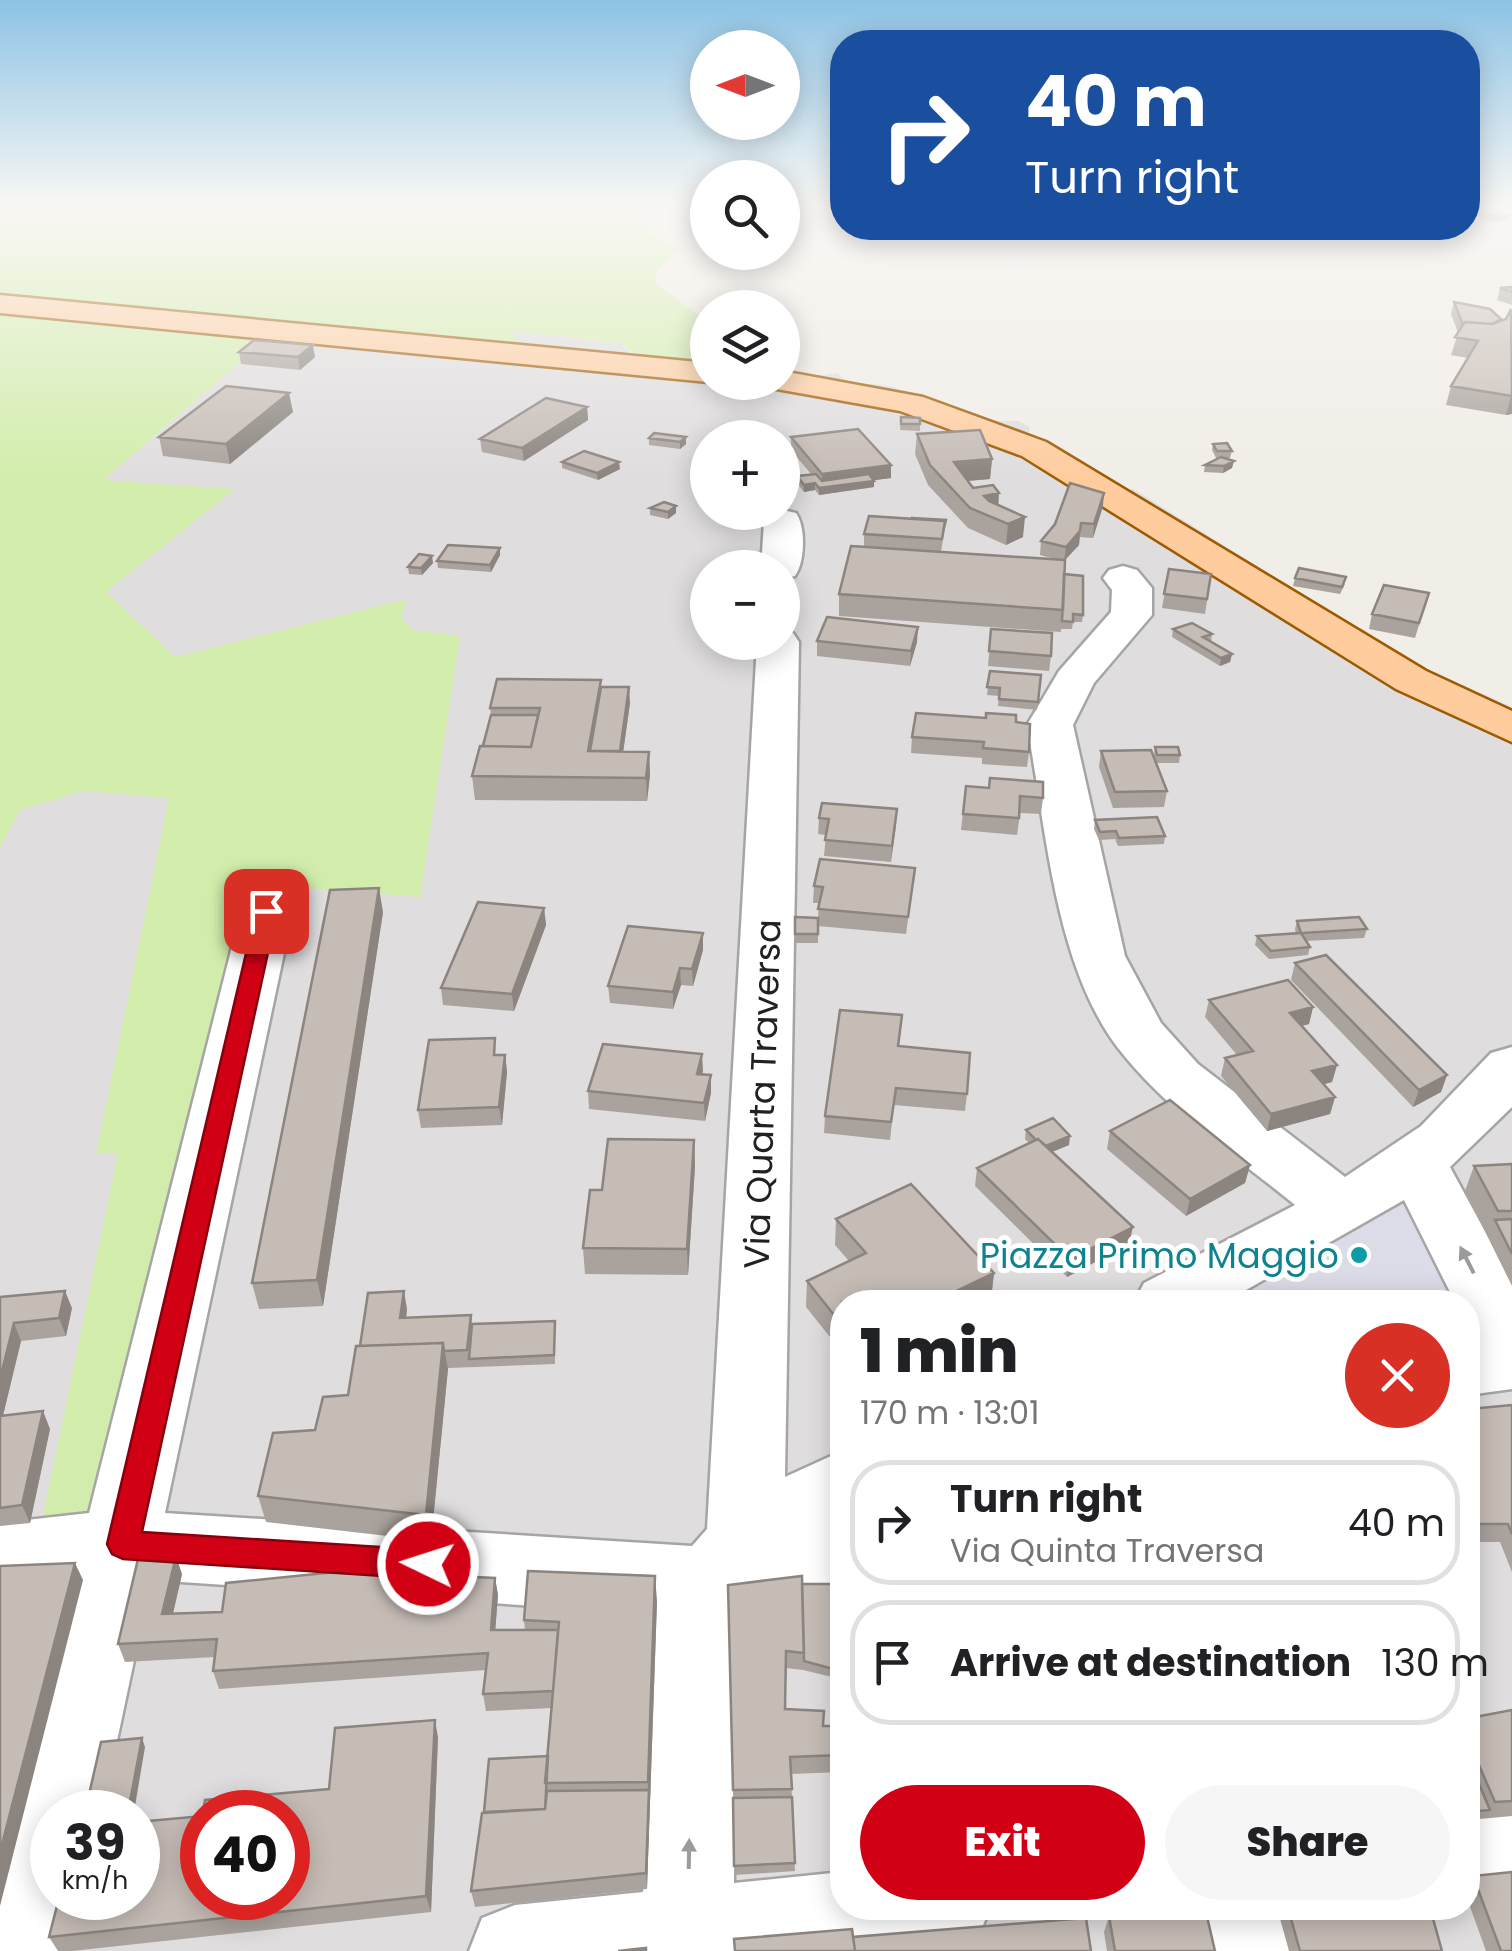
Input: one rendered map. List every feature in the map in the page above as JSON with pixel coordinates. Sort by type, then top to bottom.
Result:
[{"type":"main road","points":[[0,304],[690,372]]},
{"type":"main road","points":[[800,384],[919,405],[1034,449],[1411,680],[1509,725]]},
{"type":"main road","points":[[1411,680],[1466,724],[1512,770]]},
{"type":"street","points":[[1124,578],[1132,588],[1131,616],[1060,698],[1050,725],[1098,956],[1137,1032],[1177,1078],[1340,1207]]},
{"type":"street","name":"Via Quarta Traversa","points":[[687,1941],[730,1567],[777,660]]},
{"type":"street","points":[[63,1790],[266,911]]},
{"type":"street","points":[[1190,1290],[1417,1164],[1490,1098],[1512,1067]]},
{"type":"street","points":[[1417,1164],[1512,1346]]},
{"type":"street","points":[[1480,1365],[1512,1361]]},
{"type":"street","points":[[730,1567],[792,1511],[830,1490]]},
{"type":"street","points":[[0,1557],[123,1544],[797,1569],[830,1555]]},
{"type":"street","points":[[1480,1858],[1512,1855]]},
{"type":"street","points":[[24,1951],[31,1920]]},
{"type":"street","points":[[515,1951],[687,1941],[851,1920]]},
{"type":"street","points":[[1240,1920],[1248,1951]]},
{"type":"shaded area","points":[[511,331],[623,343],[632,355],[690,364],[690,400],[800,400],[800,379],[837,373],[849,383],[886,385],[997,421],[1018,421],[1030,427],[1028,435],[1124,491],[1133,489],[1417,665],[1512,707],[1512,1951],[0,1951],[0,786],[175,657],[106,592],[233,489],[102,481],[269,337],[476,340]]},
{"type":"shaded area","name":"Piazza Primo Maggio","points":[[1417,1164],[1478,1290],[1190,1290]]},
{"type":"shaded area","name":"Piazza Primo Maggio","points":[[1480,1295],[1512,1361],[1480,1365]]},
{"type":"green space","points":[[1,296],[672,296],[690,309],[690,366],[650,360],[623,343],[513,331],[516,342],[500,345]]},
{"type":"green space","points":[[16,312],[269,337],[103,480],[235,489],[106,592],[175,657],[406,599],[401,619],[413,630],[460,636],[420,897],[256,884],[88,1520],[42,1520],[118,1153],[96,1154],[169,798],[83,791],[20,810],[0,847],[0,314]]},
{"type":"building","points":[[1454,302],[1490,309],[1501,319],[1492,324],[1463,325]]},
{"type":"building","points":[[1511,309],[1512,396],[1451,386],[1478,341],[1455,337],[1465,322],[1492,324],[1506,319]]},
{"type":"building","points":[[254,340],[313,345],[298,357],[239,352]]},
{"type":"building","points":[[226,386],[289,393],[226,444],[159,437]]},
{"type":"building","points":[[546,398],[587,407],[522,448],[480,439]]},
{"type":"building","points":[[901,417],[920,418],[920,424],[901,424]]},
{"type":"building","points":[[858,429],[891,465],[822,474],[800,448],[800,436]]},
{"type":"building","points":[[980,430],[992,459],[954,462],[973,488],[993,485],[999,493],[984,496],[989,501],[1025,517],[1008,524],[970,508],[930,465],[917,434]]},
{"type":"building","points":[[654,433],[686,437],[680,442],[649,438]]},
{"type":"building","points":[[1227,443],[1232,451],[1217,451],[1213,444]]},
{"type":"building","points":[[584,451],[619,462],[597,473],[562,462]]},
{"type":"building","points":[[1221,457],[1234,461],[1224,466],[1205,465]]},
{"type":"building","points":[[816,474],[822,481],[869,474],[874,481],[819,488],[815,483],[804,485],[800,476]]},
{"type":"building","points":[[1070,483],[1104,493],[1094,524],[1081,523],[1080,531],[1066,547],[1041,541],[1055,524]]},
{"type":"building","points":[[664,502],[676,506],[668,512],[650,508]]},
{"type":"building","points":[[869,516],[945,521],[942,539],[864,534]]},
{"type":"building","points":[[448,545],[500,548],[490,565],[437,561]]},
{"type":"building","points":[[851,546],[1065,560],[1063,610],[839,594]]},
{"type":"building","points":[[419,554],[432,556],[421,568],[408,567]]},
{"type":"building","points":[[1299,568],[1346,577],[1342,587],[1295,578]]},
{"type":"building","points":[[1169,569],[1211,574],[1207,599],[1164,594]]},
{"type":"building","points":[[1064,574],[1083,576],[1083,615],[1073,614],[1073,622],[1062,621]]},
{"type":"building","points":[[1384,585],[1429,593],[1419,623],[1372,614]]},
{"type":"building","points":[[827,617],[918,627],[911,651],[817,641]]},
{"type":"building","points":[[1192,623],[1212,634],[1203,637],[1232,654],[1221,658],[1173,629]]},
{"type":"building","points":[[991,629],[1052,633],[1051,656],[989,651]]},
{"type":"building","points":[[990,671],[1041,675],[1038,702],[999,699],[1000,688],[987,687]]},
{"type":"building","points":[[497,679],[601,680],[588,751],[649,752],[646,778],[472,776],[480,746],[531,747],[540,708],[490,708]]},
{"type":"building","points":[[601,687],[629,687],[620,751],[590,751]]},
{"type":"building","points":[[916,713],[986,718],[986,713],[1016,715],[1016,722],[1030,724],[1029,752],[983,748],[984,742],[912,737]]},
{"type":"building","points":[[491,715],[538,715],[531,747],[483,746]]},
{"type":"building","points":[[1155,747],[1178,747],[1180,755],[1157,755]]},
{"type":"building","points":[[1151,750],[1167,791],[1115,792],[1101,751]]},
{"type":"building","points":[[990,778],[1043,782],[1043,798],[1020,796],[1019,818],[963,814],[966,786],[989,788]]},
{"type":"building","points":[[822,803],[897,809],[892,846],[825,840],[829,819],[819,818]]},
{"type":"building","points":[[1157,817],[1165,836],[1119,838],[1116,831],[1100,832],[1095,820]]},
{"type":"building","points":[[820,859],[915,868],[908,917],[818,909],[823,887],[814,886]]},
{"type":"building","points":[[379,888],[317,1280],[252,1283],[330,890]]},
{"type":"building","points":[[478,902],[544,908],[512,994],[441,988]]},
{"type":"building","points":[[795,917],[818,918],[818,934],[795,934]]},
{"type":"building","points":[[1359,917],[1367,929],[1301,933],[1297,921]]},
{"type":"building","points":[[628,926],[703,933],[692,969],[680,968],[673,992],[608,986]]},
{"type":"building","points":[[1301,933],[1310,947],[1271,951],[1257,936]]},
{"type":"building","points":[[1326,955],[1447,1075],[1419,1090],[1295,963]]},
{"type":"building","points":[[1288,980],[1313,1007],[1290,1013],[1337,1065],[1312,1071],[1335,1097],[1271,1114],[1225,1058],[1253,1051],[1209,1000]]},
{"type":"building","points":[[840,1010],[902,1015],[898,1046],[970,1053],[967,1094],[896,1088],[891,1122],[825,1116]]},
{"type":"building","points":[[495,1038],[494,1055],[505,1055],[499,1107],[418,1110],[429,1040]]},
{"type":"building","points":[[603,1044],[702,1054],[697,1074],[711,1075],[704,1103],[588,1091]]},
{"type":"building","points":[[1170,1100],[1250,1165],[1190,1199],[1110,1131]]},
{"type":"building","points":[[1053,1118],[1070,1136],[1046,1146],[1026,1130]]},
{"type":"building","points":[[608,1139],[694,1140],[687,1249],[583,1248],[590,1190],[602,1190]]},
{"type":"building","points":[[1038,1139],[1133,1227],[1070,1259],[977,1168]]},
{"type":"building","points":[[1512,1164],[1512,1211],[1498,1211],[1474,1166]]},
{"type":"building","points":[[911,1184],[994,1273],[959,1290],[830,1290],[830,1310],[807,1281],[866,1253],[836,1219]]},
{"type":"building","points":[[1512,1219],[1512,1254],[1495,1220]]},
{"type":"building","points":[[65,1291],[59,1318],[14,1323],[0,1379],[0,1297]]},
{"type":"building","points":[[404,1291],[400,1318],[471,1315],[467,1350],[444,1351],[443,1343],[360,1346],[368,1293]]},
{"type":"building","points":[[555,1321],[554,1355],[469,1359],[472,1324]]},
{"type":"building","points":[[443,1343],[426,1515],[258,1496],[273,1433],[315,1430],[323,1397],[348,1395],[356,1346]]},
{"type":"building","points":[[1512,1405],[1512,1534],[1508,1524],[1480,1524],[1480,1408]]},
{"type":"building","points":[[43,1411],[22,1505],[0,1508],[0,1416]]},
{"type":"building","points":[[176,1556],[162,1614],[222,1612],[226,1583],[345,1571],[495,1578],[491,1630],[558,1630],[553,1691],[483,1694],[488,1653],[213,1671],[217,1639],[118,1644],[138,1559]]},
{"type":"building","points":[[75,1563],[0,1852],[0,1566]]},
{"type":"building","points":[[528,1571],[655,1576],[648,1782],[545,1783],[559,1622],[524,1620]]},
{"type":"building","points":[[802,1576],[804,1653],[786,1651],[785,1709],[824,1711],[823,1726],[830,1726],[830,1755],[790,1757],[792,1789],[733,1790],[728,1585]]},
{"type":"building","points":[[802,1584],[830,1584],[830,1668],[804,1661]]},
{"type":"building","points":[[1512,1710],[1512,1801],[1495,1802],[1480,1768],[1480,1716]]},
{"type":"building","points":[[435,1720],[426,1896],[310,1909],[310,1791],[329,1789],[335,1728]]},
{"type":"building","points":[[142,1738],[132,1790],[90,1790],[101,1742]]},
{"type":"building","points":[[548,1756],[545,1809],[484,1812],[489,1759]]},
{"type":"building","points":[[1480,1786],[1490,1810],[1480,1811]]},
{"type":"building","points":[[649,1790],[646,1873],[471,1891],[482,1813],[545,1809],[547,1791]]},
{"type":"building","points":[[792,1797],[795,1863],[734,1866],[733,1798]]},
{"type":"building","points":[[180,1818],[180,1920],[205,1920],[49,1937],[53,1920],[160,1920],[160,1820]]},
{"type":"building","points":[[1512,1872],[1512,1951],[1501,1951],[1480,1895],[1480,1875]]},
{"type":"building","points":[[1086,1920],[1091,1951],[855,1951],[853,1937]]},
{"type":"building","points":[[1110,1920],[1208,1920],[1215,1951],[1115,1951]]},
{"type":"building","points":[[1291,1920],[1433,1920],[1442,1951],[1300,1951]]},
{"type":"building","points":[[852,1929],[855,1951],[735,1951],[734,1939]]},
{"type":"place","name":"Piazza Primo Maggio","points":[[1359,1255]]},
{"type":"route","points":[[266,911],[123,1544],[428,1564]]}]
